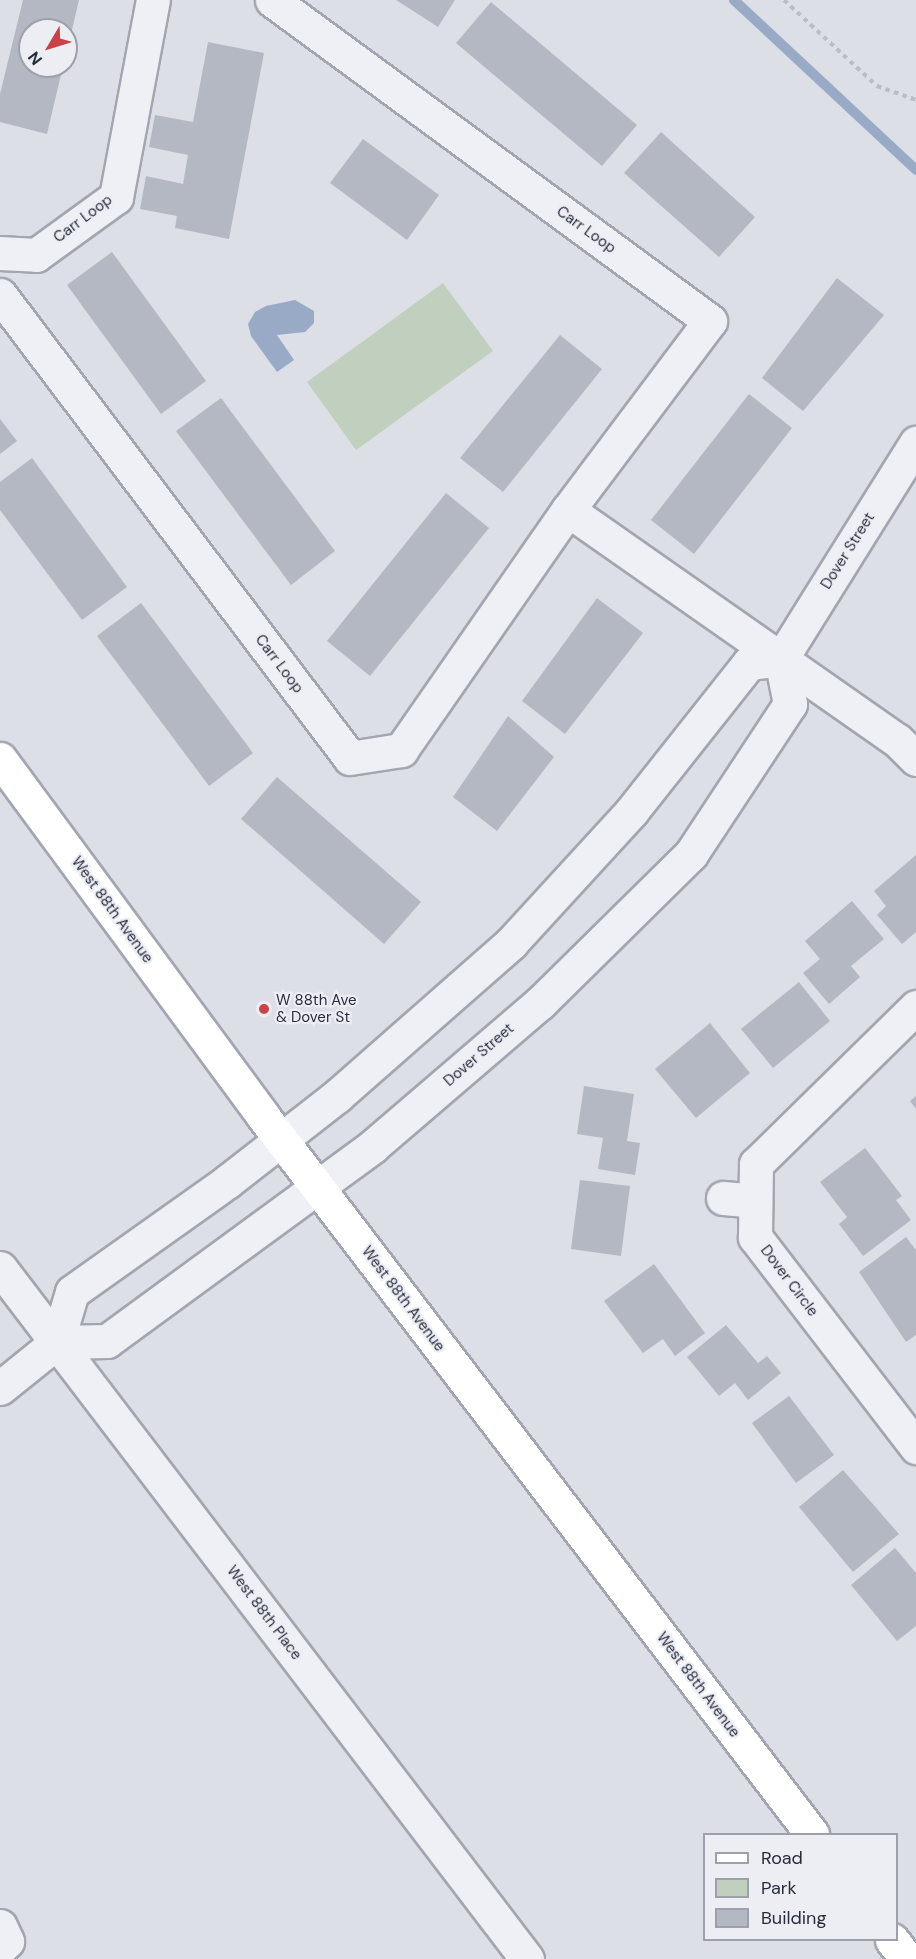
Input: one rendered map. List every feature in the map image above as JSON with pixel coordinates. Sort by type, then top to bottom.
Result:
[{"type":"main road","name":"West 88th Avenue","points":[[0,759],[318,1188],[811,1833]]},
{"type":"main road","points":[[893,1941],[907,1959]]},
{"type":"street","name":"Carr Loop","points":[[0,253],[36,255],[116,197],[153,0]]},
{"type":"street","name":"Carr Loop","points":[[0,295],[350,758],[401,750],[568,510],[710,321],[272,0]]},
{"type":"street","name":"Dover Street","points":[[57,1342],[107,1341],[373,1146],[540,1003],[691,854],[790,704],[787,663],[916,443]]},
{"type":"street","points":[[568,510],[897,740],[916,759]]},
{"type":"street","points":[[0,1388],[57,1342],[72,1292],[346,1089],[511,944],[631,812],[749,663],[787,663]]},
{"type":"street","name":"Dover Circle","points":[[916,1007],[756,1164],[755,1201],[755,1237],[916,1447]]},
{"type":"street","points":[[723,1198],[755,1201]]},
{"type":"street","name":"West 88th Place","points":[[0,1268],[527,1959]]},
{"type":"path","points":[[784,0],[877,86],[916,100]]},
{"type":"green space","points":[[443,283],[493,351],[356,450],[307,382]]},
{"type":"water","points":[[295,300],[314,311],[314,323],[305,332],[277,335],[294,360],[277,372],[251,336],[248,324],[255,312],[266,306]]},
{"type":"building","points":[[23,0],[79,0],[75,18],[19,18]]},
{"type":"building","points":[[396,0],[455,0],[438,27]]},
{"type":"building","points":[[491,2],[637,125],[602,166],[456,43]]},
{"type":"building","points":[[18,20],[18,78],[60,78],[47,134],[0,122],[0,94]]},
{"type":"building","points":[[208,42],[264,53],[229,239],[175,228],[177,216],[140,209],[146,176],[183,184],[188,155],[149,147],[155,115],[193,122]]},
{"type":"building","points":[[661,132],[755,217],[719,257],[624,173]]},
{"type":"building","points":[[363,139],[439,195],[407,240],[330,183]]},
{"type":"building","points":[[112,252],[206,381],[161,414],[67,285]]},
{"type":"building","points":[[837,278],[884,315],[803,411],[762,378]]},
{"type":"building","points":[[560,335],[602,369],[503,492],[460,458]]},
{"type":"building","points":[[749,394],[792,428],[694,554],[651,520]]},
{"type":"building","points":[[221,398],[335,551],[291,585],[176,431]]},
{"type":"building","points":[[0,419],[17,441],[0,454]]},
{"type":"building","points":[[32,458],[127,587],[82,620],[0,510],[0,482]]},
{"type":"building","points":[[446,493],[489,528],[370,676],[327,641]]},
{"type":"building","points":[[597,598],[643,633],[565,734],[522,701]]},
{"type":"building","points":[[141,603],[253,753],[209,786],[97,636]]},
{"type":"building","points":[[508,716],[554,757],[497,831],[453,797]]},
{"type":"building","points":[[277,777],[421,902],[384,944],[241,819]]},
{"type":"building","points":[[916,855],[916,932],[902,944],[877,915],[886,906],[874,891]]},
{"type":"building","points":[[852,901],[884,939],[851,966],[860,977],[829,1004],[803,973],[820,959],[805,941]]},
{"type":"building","points":[[799,982],[830,1021],[773,1068],[741,1029]]},
{"type":"building","points":[[710,1023],[750,1073],[696,1118],[655,1069]]},
{"type":"building","points":[[584,1086],[634,1094],[627,1141],[640,1143],[635,1175],[598,1169],[603,1138],[577,1134]]},
{"type":"building","points":[[916,1096],[916,1109],[910,1101]]},
{"type":"building","points":[[865,1148],[902,1196],[896,1200],[911,1220],[863,1256],[839,1224],[847,1217],[820,1182]]},
{"type":"building","points":[[580,1180],[630,1186],[621,1256],[571,1249]]},
{"type":"building","points":[[906,1237],[916,1250],[916,1335],[906,1342],[859,1272]]},
{"type":"building","points":[[654,1264],[705,1333],[675,1356],[663,1339],[643,1353],[604,1301]]},
{"type":"building","points":[[726,1325],[758,1363],[767,1356],[781,1373],[748,1400],[735,1383],[719,1396],[687,1357]]},
{"type":"building","points":[[789,1396],[834,1455],[796,1483],[752,1423]]},
{"type":"building","points":[[843,1470],[899,1534],[853,1572],[799,1507]]},
{"type":"building","points":[[895,1548],[916,1573],[916,1626],[897,1641],[851,1585]]},
{"type":"waterway","points":[[734,0],[916,170]]},
{"type":"place","name":"W 88th Ave & Dover St","points":[[264,1009]]}]
